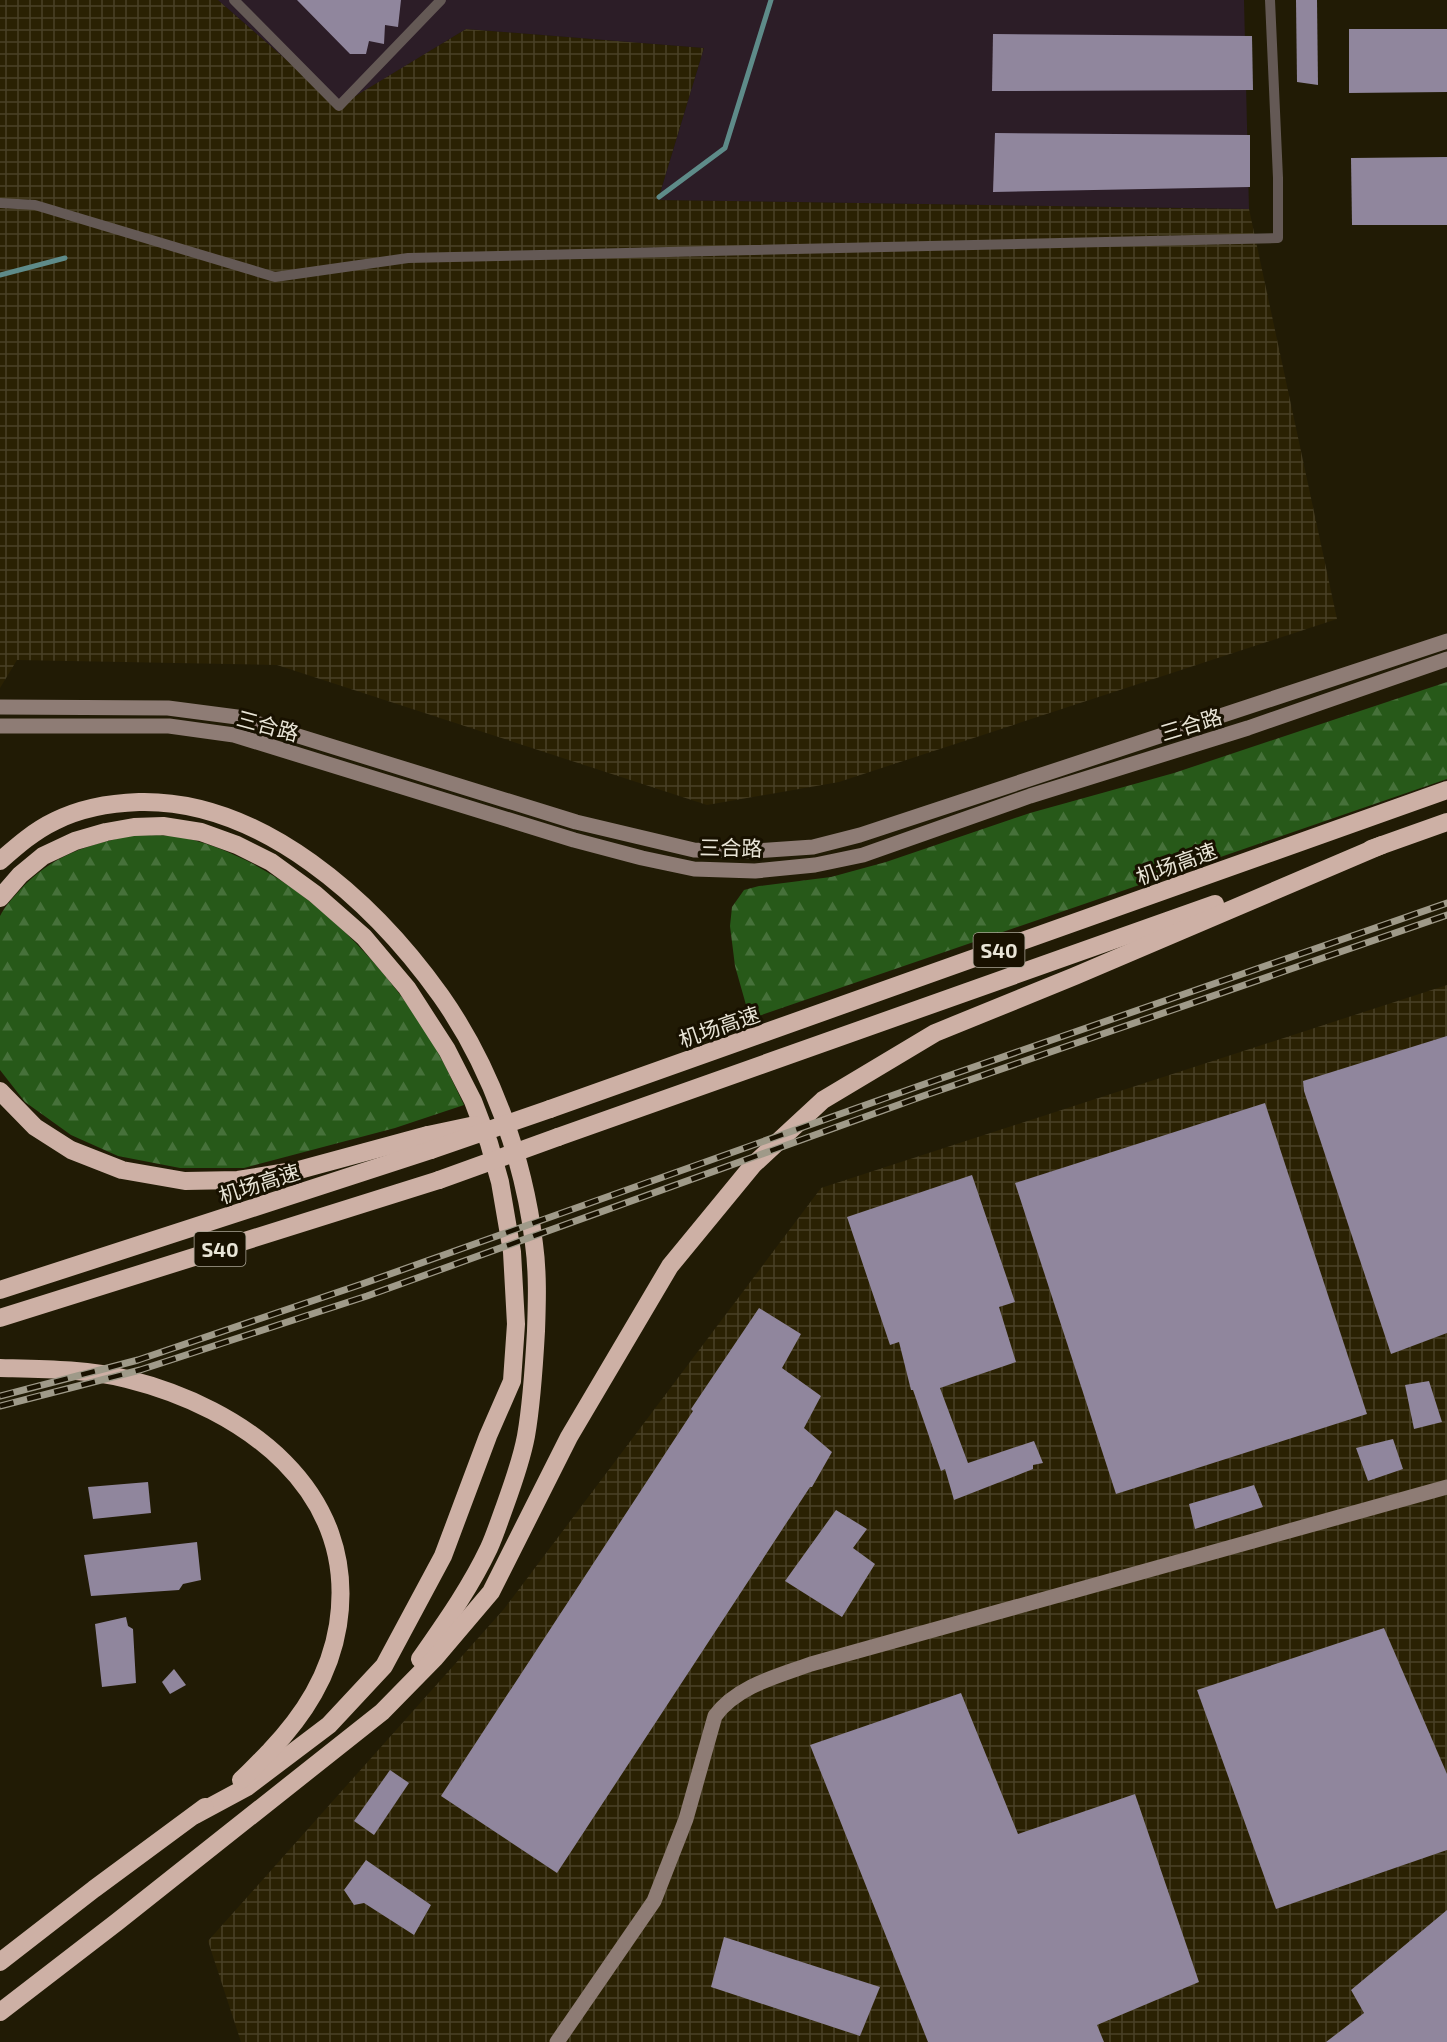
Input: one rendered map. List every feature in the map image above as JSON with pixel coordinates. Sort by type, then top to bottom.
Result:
[{"type":"highway","name":"机场高速","points":[[0,1290],[429,1142],[550,1109],[1447,790]]},
{"type":"highway","points":[[0,861],[27,838],[55,821],[85,809],[115,803],[153,802],[197,807],[231,818],[269,837],[310,862],[353,898],[400,944],[442,998],[493,1090],[526,1194],[534,1246],[537,1308],[534,1381],[526,1438],[490,1546],[460,1603],[382,1712]]},
{"type":"highway","name":"S40","points":[[0,1318],[439,1180],[1447,822]]},
{"type":"highway","points":[[0,898],[43,856],[75,840],[106,831],[134,827],[163,826],[201,832],[237,845],[271,862],[315,894],[364,937],[407,988],[447,1050],[473,1101],[489,1143],[500,1182],[512,1252],[516,1324],[512,1381],[488,1436],[443,1556],[384,1666],[329,1725],[247,1787],[195,1815]]},
{"type":"highway","points":[[0,2012],[382,1712],[435,1658],[491,1592],[569,1437],[670,1266],[753,1165],[823,1100],[935,1033],[1382,845]]},
{"type":"highway","points":[[0,1091],[35,1127],[70,1150],[122,1170],[185,1180],[238,1180],[299,1170],[429,1142]]},
{"type":"highway","points":[[0,1368],[53,1369],[126,1379],[180,1397],[220,1414],[256,1437],[289,1466],[318,1504],[336,1549],[341,1602],[335,1641],[324,1673],[309,1703],[285,1735],[248,1774],[0,1962]]},
{"type":"main road","name":"三合路","points":[[0,707],[168,708],[237,717],[565,819],[694,850],[756,851],[813,847],[860,834],[1447,641]]},
{"type":"main road","name":"三合路","points":[[0,726],[169,726],[234,735],[574,840],[642,858],[694,869],[755,871],[815,865],[863,855],[1030,796],[1248,728],[1447,659]]},
{"type":"main road","points":[[557,2042],[654,1901],[686,1819],[715,1716],[733,1698],[757,1683],[811,1664],[1447,1487]]},
{"type":"lane","points":[[234,0],[339,106],[441,0]]},
{"type":"lane","points":[[0,204],[35,205],[275,277],[408,258],[1278,238],[1278,178],[1270,0]]},
{"type":"shaded area","points":[[0,0],[218,0],[339,105],[466,29],[704,48],[658,200],[1249,209],[1337,619],[839,782],[707,805],[277,665],[17,660],[0,688]]},
{"type":"shaded area","points":[[218,0],[1244,0],[1249,209],[658,200],[704,48],[466,29],[339,106]]},
{"type":"shaded area","points":[[1447,985],[1447,2042],[241,2042],[208,1941],[504,1609],[821,1188]]},
{"type":"green space","points":[[1447,682],[1447,779],[750,1019],[735,966],[730,926],[732,907],[744,890],[831,877],[886,862],[1030,813],[1174,773]]},
{"type":"green space","points":[[135,835],[179,837],[221,849],[256,865],[320,909],[375,964],[399,994],[433,1043],[464,1105],[395,1128],[244,1168],[180,1168],[118,1156],[71,1135],[25,1102],[0,1070],[0,916],[11,900],[32,878],[58,860],[102,842]]},
{"type":"building","points":[[297,0],[401,0],[398,27],[385,25],[384,44],[369,41],[366,54],[350,54]]},
{"type":"building","points":[[1296,0],[1317,0],[1318,85],[1297,82]]},
{"type":"building","points":[[1349,29],[1447,29],[1447,92],[1349,93]]},
{"type":"building","points":[[993,34],[1252,36],[1253,90],[992,91]]},
{"type":"building","points":[[995,133],[1250,135],[1250,187],[993,192]]},
{"type":"building","points":[[1447,157],[1447,225],[1352,225],[1351,158]]},
{"type":"building","points":[[1447,1036],[1447,1333],[1391,1354],[1304,1091],[1303,1081]]},
{"type":"building","points":[[1265,1103],[1367,1414],[1116,1494],[1015,1183]]},
{"type":"building","points":[[972,1175],[1015,1302],[999,1307],[1016,1362],[940,1388],[968,1463],[1034,1441],[1043,1463],[1033,1465],[1033,1469],[954,1500],[945,1469],[941,1471],[913,1390],[911,1390],[899,1342],[890,1345],[847,1217]]},
{"type":"building","points":[[759,1308],[801,1334],[782,1368],[821,1396],[804,1428],[832,1452],[812,1487],[557,1873],[441,1796],[693,1411],[691,1409]]},
{"type":"building","points":[[1429,1381],[1442,1422],[1414,1429],[1405,1385]]},
{"type":"building","points":[[1393,1439],[1403,1469],[1368,1481],[1356,1448]]},
{"type":"building","points":[[148,1482],[151,1513],[93,1519],[88,1487]]},
{"type":"building","points":[[1254,1485],[1263,1507],[1195,1529],[1189,1504]]},
{"type":"building","points":[[836,1510],[867,1529],[853,1548],[875,1564],[842,1617],[785,1581]]},
{"type":"building","points":[[197,1542],[201,1580],[183,1584],[179,1590],[91,1596],[84,1555]]},
{"type":"building","points":[[126,1617],[128,1626],[133,1629],[136,1683],[102,1687],[95,1624]]},
{"type":"building","points":[[1384,1628],[1447,1774],[1447,1850],[1276,1909],[1197,1690]]},
{"type":"building","points":[[174,1669],[186,1685],[170,1694],[162,1682]]},
{"type":"building","points":[[961,1693],[1018,1834],[1135,1794],[1199,1982],[1097,2025],[1104,2042],[928,2042],[810,1745]]},
{"type":"building","points":[[390,1770],[409,1783],[374,1835],[354,1821]]},
{"type":"building","points":[[366,1860],[431,1905],[414,1935],[364,1903],[354,1905],[344,1890]]},
{"type":"building","points":[[1447,1910],[1447,2042],[1326,2042],[1364,2013],[1351,1990]]},
{"type":"building","points":[[724,1937],[880,1987],[860,2036],[711,1987]]},
{"type":"waterway","points":[[659,197],[725,148],[771,0]]},
{"type":"waterway","points":[[0,275],[65,258]]},
{"type":"railway","points":[[0,1396],[138,1360],[362,1284],[919,1086],[1447,903]]},
{"type":"railway","points":[[0,1406],[140,1370],[367,1296],[923,1096],[1447,915]]}]
